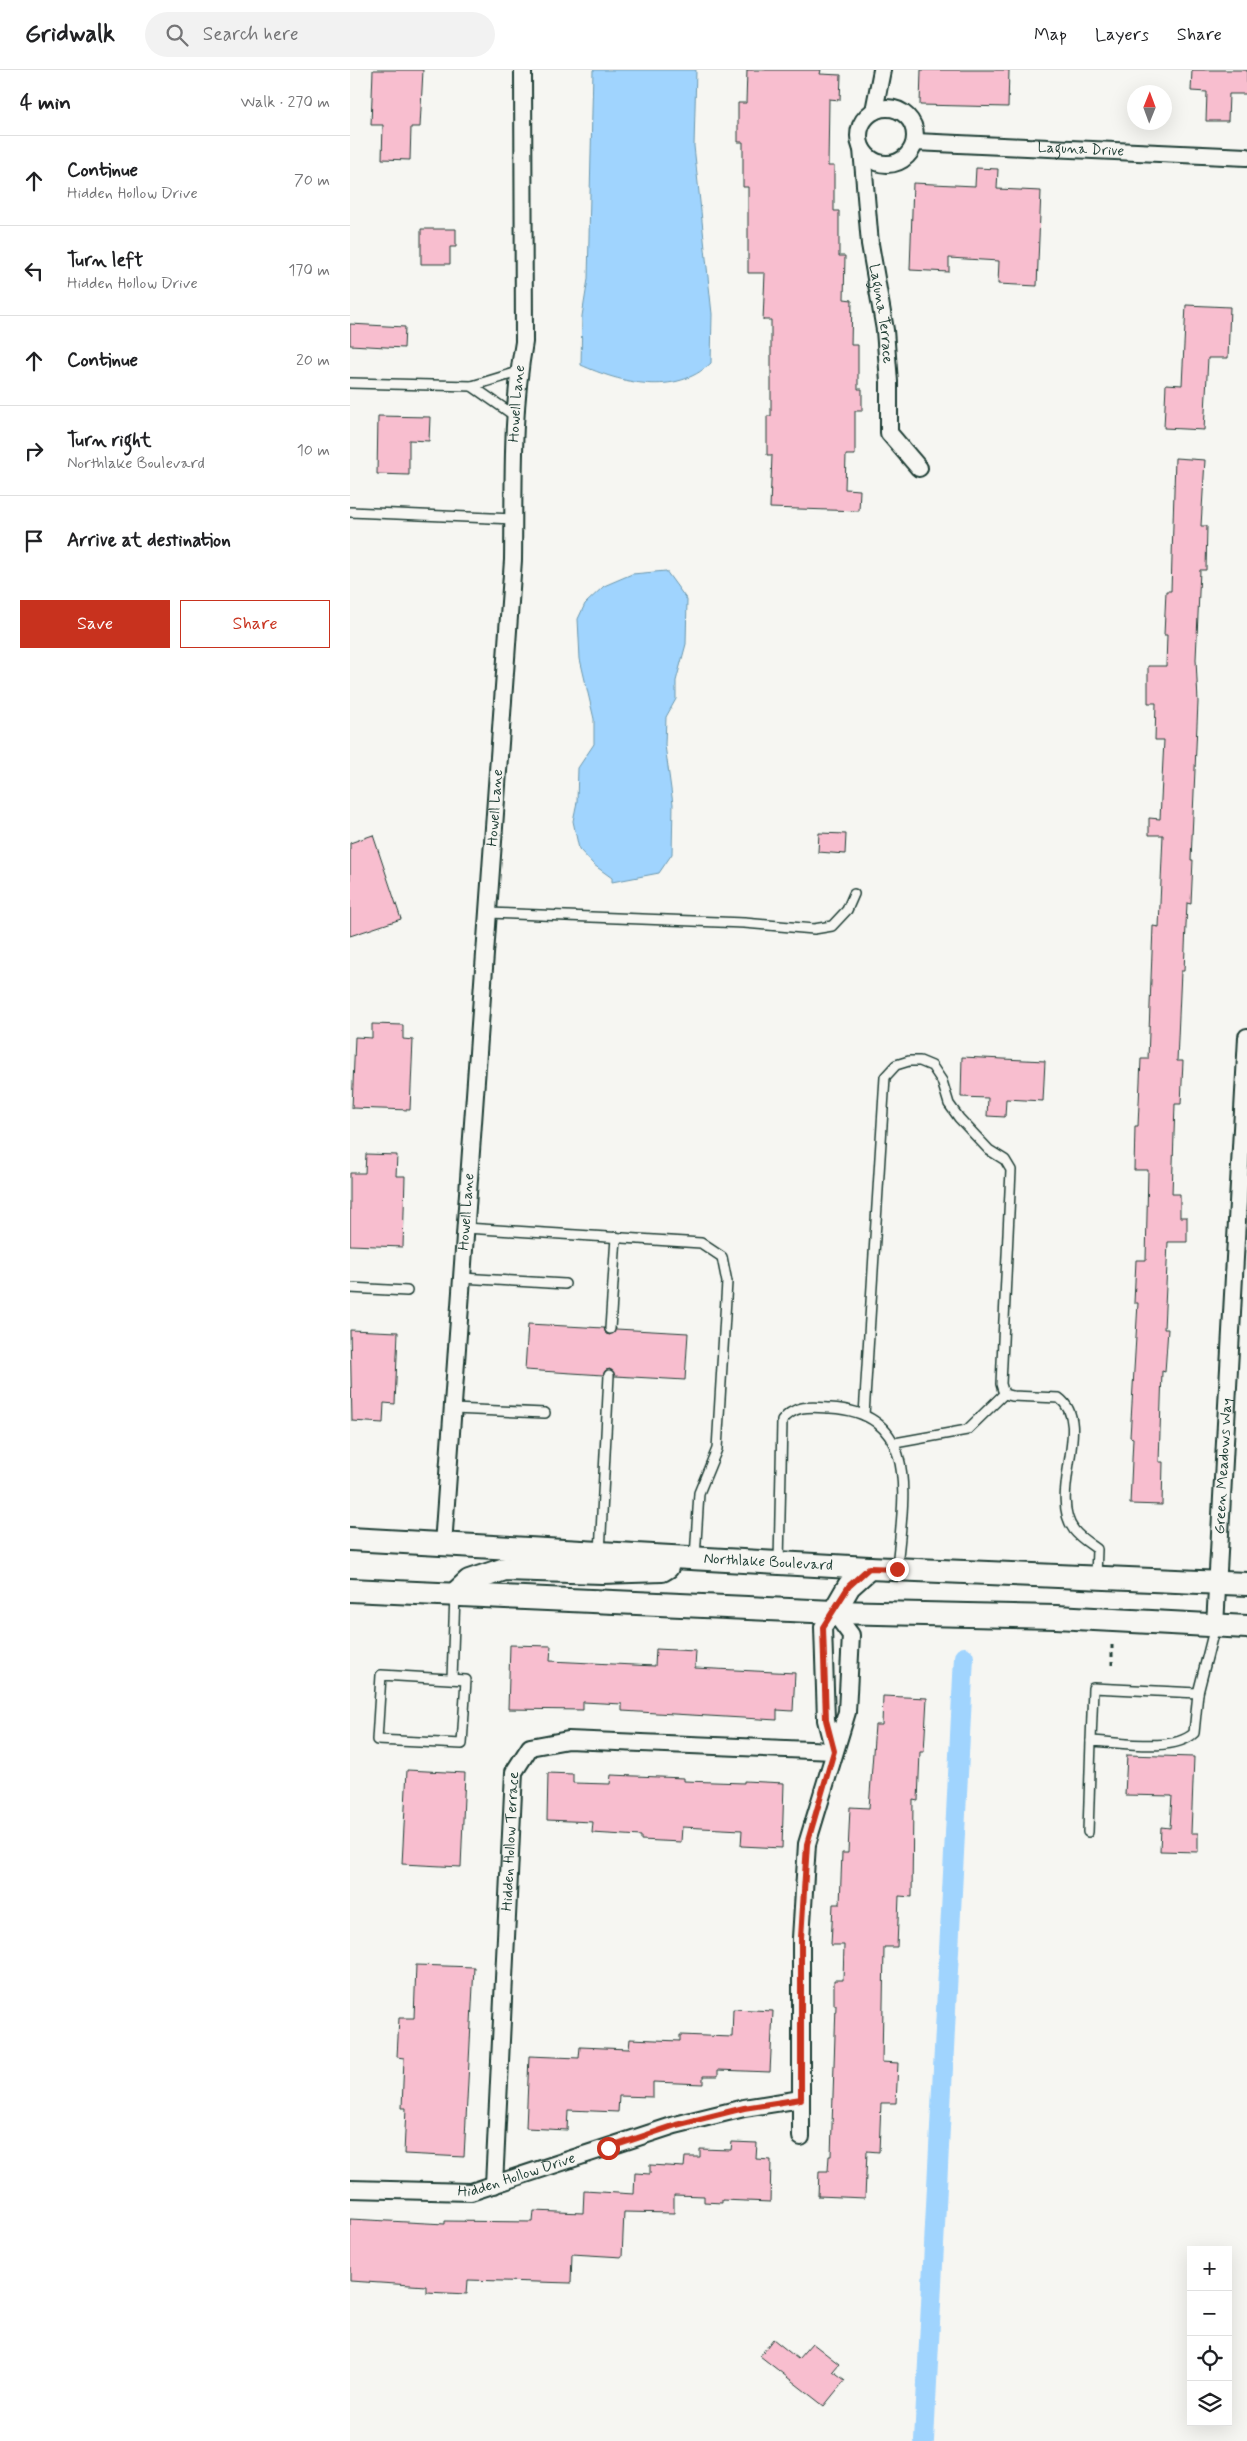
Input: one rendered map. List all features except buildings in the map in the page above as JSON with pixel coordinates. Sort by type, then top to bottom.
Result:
[{"type":"main road","name":"Northlake Boulevard","points":[[350,1539],[869,1568],[1247,1584]]},
{"type":"main road","points":[[455,1594],[469,1581],[505,1569],[602,1572],[662,1570],[692,1558]]},
{"type":"main road","points":[[834,1612],[849,1586],[869,1568]]},
{"type":"main road","points":[[350,1590],[834,1612],[1056,1618],[1247,1627]]},
{"type":"street","name":"Howell Lane","points":[[443,1545],[513,560],[515,416],[518,372],[524,342],[523,70]]},
{"type":"street","name":"Laguna Terrace","points":[[882,70],[874,111],[866,117],[861,125],[859,134],[870,244],[886,330],[889,433],[919,468]]},
{"type":"street","points":[[862,149],[871,159],[889,164],[906,157],[915,142],[913,124],[901,110],[883,108],[874,111]]},
{"type":"street","name":"Laguna Drive","points":[[915,142],[1247,157]]},
{"type":"street","name":"Green Meadows Way","points":[[1215,1626],[1247,1038]]},
{"type":"street","points":[[801,2137],[801,1938],[807,1844],[846,1712],[850,1635],[834,1612],[823,1627],[826,1720],[834,1751]]},
{"type":"street","name":"Hidden Hollow Terrace","points":[[494,2185],[514,1772],[530,1747],[568,1740],[834,1751]]},
{"type":"street","name":"Hidden Hollow Drive","points":[[350,2189],[471,2192],[676,2125],[744,2108],[801,2099]]},
{"type":"lane","points":[[350,383],[472,386],[518,372]]},
{"type":"lane","points":[[472,386],[515,416]]},
{"type":"lane","points":[[350,512],[514,518]]},
{"type":"lane","points":[[488,913],[735,923],[814,929],[832,926],[846,910],[854,894]]},
{"type":"lane","points":[[864,1415],[885,1077],[896,1065],[908,1061],[920,1061],[932,1066],[942,1081],[949,1104],[959,1118],[989,1150],[1005,1160],[1010,1170],[1012,1180],[1000,1376],[1004,1394]]},
{"type":"lane","points":[[466,1228],[701,1242],[722,1257],[726,1282],[717,1449],[699,1493],[692,1558]]},
{"type":"lane","points":[[610,1329],[616,1238]]},
{"type":"lane","points":[[462,1278],[565,1284]]},
{"type":"lane","points":[[350,1288],[407,1291]]},
{"type":"lane","points":[[600,1553],[608,1375]]},
{"type":"lane","points":[[895,1443],[967,1430],[1004,1394]]},
{"type":"lane","points":[[1004,1394],[1059,1398],[1067,1407],[1072,1425],[1065,1507],[1073,1529],[1097,1550],[1096,1577]]},
{"type":"lane","points":[[779,1563],[782,1421],[796,1408],[806,1407],[834,1409],[864,1415],[883,1426],[895,1443],[901,1461],[902,1494],[897,1569]]},
{"type":"lane","points":[[453,1409],[545,1413]]},
{"type":"lane","points":[[452,1679],[455,1594]]},
{"type":"lane","points":[[1091,1741],[1168,1744],[1188,1739],[1194,1733],[1198,1693],[1215,1626]]},
{"type":"lane","points":[[381,1675],[452,1679],[466,1680],[462,1744],[378,1740],[381,1675]]},
{"type":"lane","points":[[1088,1832],[1093,1688],[1198,1693]]},
{"type":"path","points":[[1112,1642],[1112,1665]]},
{"type":"water","points":[[593,70],[696,70],[694,146],[712,314],[711,363],[697,374],[681,380],[648,384],[613,377],[581,365],[582,316],[588,279]]},
{"type":"water","points":[[666,571],[687,600],[686,644],[676,681],[676,699],[666,717],[665,745],[673,804],[672,854],[659,873],[612,882],[612,878],[594,865],[579,849],[573,821],[577,802],[578,768],[594,744],[594,719],[580,659],[578,619],[585,604],[604,586],[632,574]]},
{"type":"waterway","points":[[924,2441],[964,1657]]},
{"type":"route","points":[[608,2148],[676,2125],[744,2108],[801,2099],[801,1938],[807,1844],[834,1751],[826,1720],[823,1627],[849,1586],[869,1568],[897,1569]]}]
